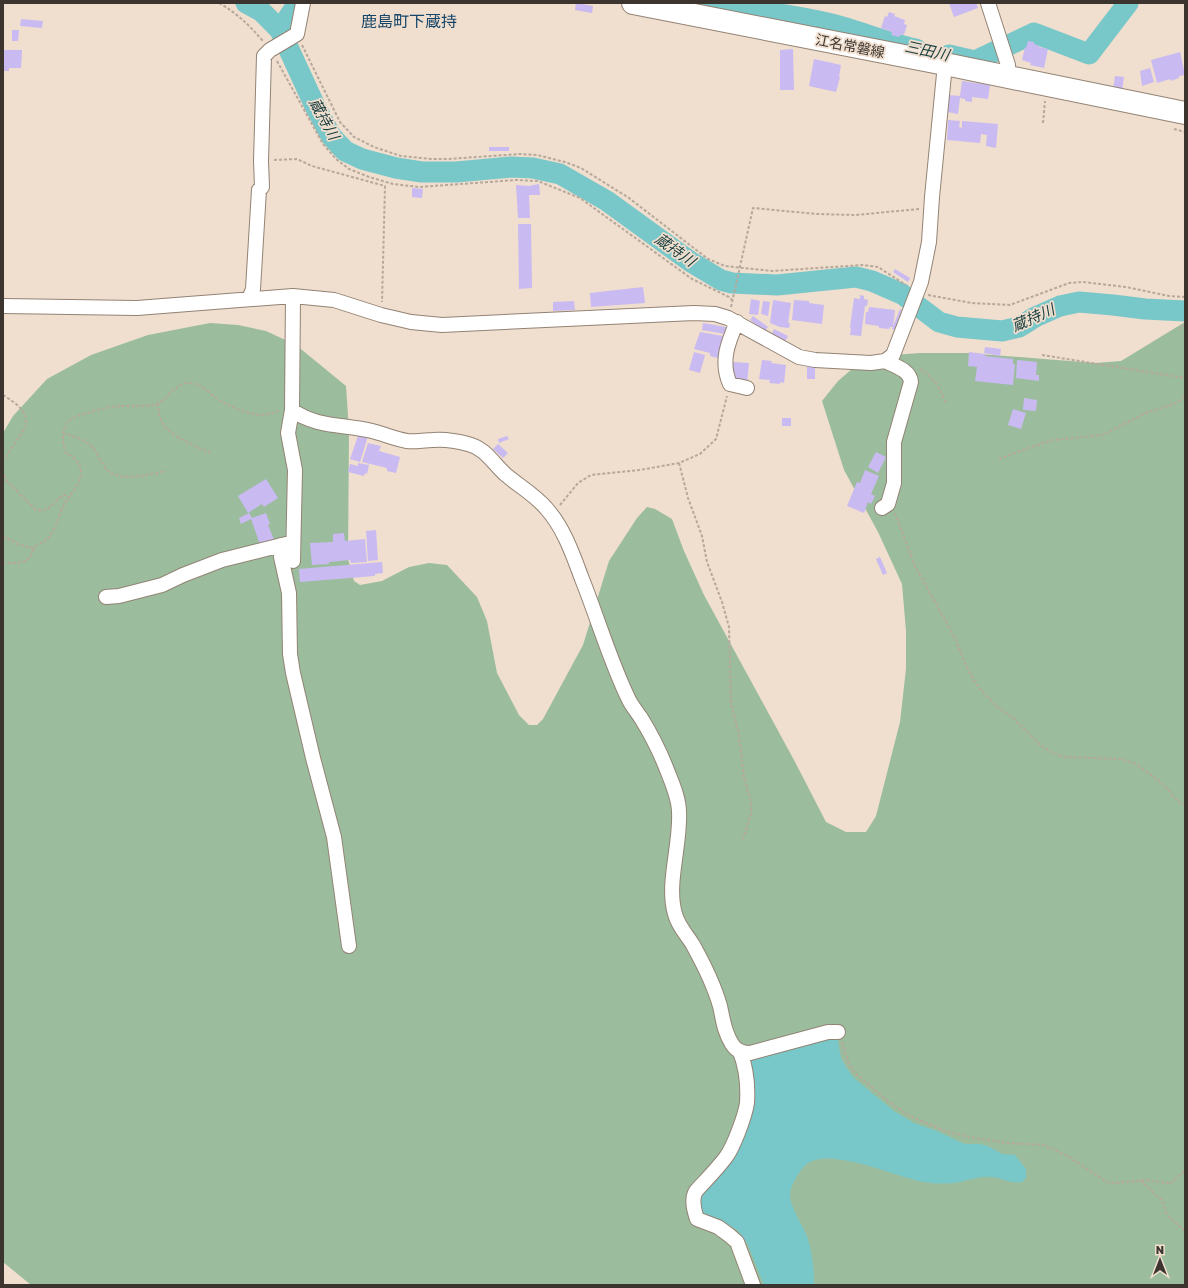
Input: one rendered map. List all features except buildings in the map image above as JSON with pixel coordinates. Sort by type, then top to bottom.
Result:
[{"type":"main road","name":"江名常磐線","points":[[633,3],[1185,113]]},
{"type":"street","points":[[249,299],[253,288],[259,190],[262,187],[261,161],[264,56],[270,50],[297,34],[303,3]]},
{"type":"street","points":[[988,3],[1003,47],[1008,65],[1009,78]]},
{"type":"street","points":[[3,306],[137,308],[293,296],[334,300],[381,315],[411,322],[442,325],[694,313],[715,314],[732,320],[799,357],[815,360],[871,363],[885,361],[893,355],[922,282],[929,242],[945,64]]},
{"type":"street","points":[[1155,107],[1185,101]]},
{"type":"street","points":[[293,296],[292,410],[288,433],[295,470],[287,544],[281,558],[289,593],[291,660],[307,734],[334,837],[349,946]]},
{"type":"street","points":[[732,320],[726,355],[725,368],[727,378],[730,384],[747,388]]},
{"type":"street","points":[[885,361],[905,371],[911,377],[911,382],[894,442],[894,482],[885,506]]},
{"type":"street","points":[[292,410],[314,422],[368,430],[408,441],[435,439],[460,442],[476,446],[508,476],[535,496],[546,508],[571,550],[615,667],[630,702],[641,718],[656,746],[677,799],[679,830],[673,892],[675,914],[680,926],[692,944],[709,978],[719,1004],[724,1028],[731,1043],[740,1052],[744,1061],[746,1085],[745,1112],[731,1150],[726,1158],[696,1191],[694,1195],[694,1205],[697,1219],[718,1227],[730,1234],[737,1242],[753,1285]]},
{"type":"street","points":[[287,544],[293,561]]},
{"type":"street","points":[[106,597],[119,596],[162,585],[222,560],[287,544]]},
{"type":"street","points":[[740,1052],[750,1053],[828,1032],[838,1032]]},
{"type":"path","points":[[219,3],[244,20],[270,50],[284,71],[323,144],[336,159],[349,169],[393,184],[419,187],[516,180],[538,181],[580,198],[692,279],[733,301]]},
{"type":"path","points":[[297,34],[340,122],[347,131],[363,143],[401,156],[432,159],[520,154],[537,155],[565,162],[581,168],[629,198],[708,259],[724,266],[772,271],[844,266],[871,266],[886,271],[918,291],[934,298],[965,302],[1010,305],[1069,283],[1083,282],[1126,287],[1169,296],[1185,297]]},
{"type":"path","points":[[1043,123],[1045,101]]},
{"type":"path","points":[[1169,128],[1185,132]]},
{"type":"path","points":[[261,161],[297,159],[312,166],[385,186],[381,315]]},
{"type":"path","points":[[732,320],[733,301],[739,268],[753,208],[817,214],[855,215],[932,208]]},
{"type":"path","points":[[1179,329],[1185,325]]},
{"type":"path","points":[[1042,355],[1185,378]]},
{"type":"path","points":[[3,563],[19,563],[26,561],[36,546],[45,541],[55,528],[61,513],[74,492],[81,474],[80,465],[72,456],[66,453],[62,443],[64,427],[71,418],[101,409],[122,406],[154,405],[163,401],[182,383],[188,382],[205,388],[218,399],[246,411],[260,415],[292,410]]},
{"type":"path","points":[[552,516],[565,497],[578,483],[591,475],[640,470],[679,463],[700,454],[716,439],[730,384]]},
{"type":"path","points":[[3,395],[17,404],[24,412],[26,422],[24,428],[3,462]]},
{"type":"path","points":[[999,460],[1053,440],[1102,435],[1146,413],[1177,403],[1185,396]]},
{"type":"path","points":[[158,403],[158,411],[161,420],[167,429],[186,441],[211,453]]},
{"type":"path","points":[[63,433],[76,437],[90,445],[104,465],[112,473],[123,476],[138,476],[166,471]]},
{"type":"path","points":[[679,463],[688,498],[702,536],[707,562],[722,602],[729,627],[731,703],[739,735],[744,778],[751,801],[751,814],[743,839]]},
{"type":"path","points":[[3,470],[6,480],[36,510],[46,510],[62,496],[65,495],[70,497]]},
{"type":"path","points":[[885,506],[896,515],[915,566],[955,638],[974,681],[996,706],[1012,716],[1039,744],[1051,752],[1063,757],[1121,759],[1136,764],[1162,783],[1180,802],[1185,805]]},
{"type":"path","points":[[3,536],[18,544],[35,548]]},
{"type":"path","points":[[838,1032],[842,1033],[845,1054],[849,1065],[855,1073],[889,1102],[908,1115],[947,1132],[1007,1143],[1044,1146],[1066,1155],[1107,1182],[1114,1183],[1140,1181],[1171,1183],[1185,1171]]},
{"type":"path","points":[[1140,1181],[1162,1200],[1167,1215],[1185,1231]]},
{"type":"green space","points":[[1185,322],[1185,1285],[31,1285],[3,1262],[3,433],[13,416],[47,379],[91,355],[148,335],[210,323],[238,325],[266,331],[296,345],[346,386],[349,430],[348,559],[354,581],[360,585],[382,581],[409,567],[429,563],[447,565],[477,597],[487,621],[497,673],[519,715],[529,725],[537,725],[543,719],[583,645],[609,561],[637,518],[647,507],[655,509],[672,519],[684,551],[704,595],[826,822],[846,832],[866,832],[876,816],[900,722],[906,669],[906,631],[902,584],[878,532],[844,470],[822,401],[838,381],[866,357],[920,353],[967,353],[1095,363],[1121,361]]},
{"type":"water","points":[[830,1035],[837,1035],[841,1058],[854,1078],[894,1111],[914,1123],[937,1131],[965,1144],[980,1144],[988,1146],[1002,1154],[1015,1155],[1026,1169],[1026,1178],[1022,1182],[1017,1182],[994,1177],[986,1177],[956,1183],[942,1184],[924,1182],[847,1161],[818,1159],[807,1164],[797,1175],[790,1195],[792,1205],[810,1246],[814,1285],[764,1285],[747,1243],[738,1231],[728,1224],[699,1214],[697,1200],[730,1160],[747,1061]]},
{"type":"waterway","name":"蔵持川","points":[[246,3],[261,11],[280,30],[315,106],[331,136],[345,151],[362,159],[396,168],[422,172],[456,172],[511,167],[533,168],[560,174],[607,201],[691,262],[721,280],[732,283],[777,285],[856,277],[872,281],[902,294],[939,322],[957,327],[1002,331],[1019,327],[1035,317],[1060,306],[1079,302],[1145,309],[1185,311]]},
{"type":"waterway","name":"三田川","points":[[280,30],[298,3]]},
{"type":"waterway","name":"三田川","points":[[694,3],[806,18],[843,27],[916,49]]},
{"type":"waterway","name":"三田川","points":[[949,55],[975,61],[1034,33],[1089,54],[1128,3]]},
{"type":"district","name":"鹿島町下蔵持","points":[[409,21]]}]
